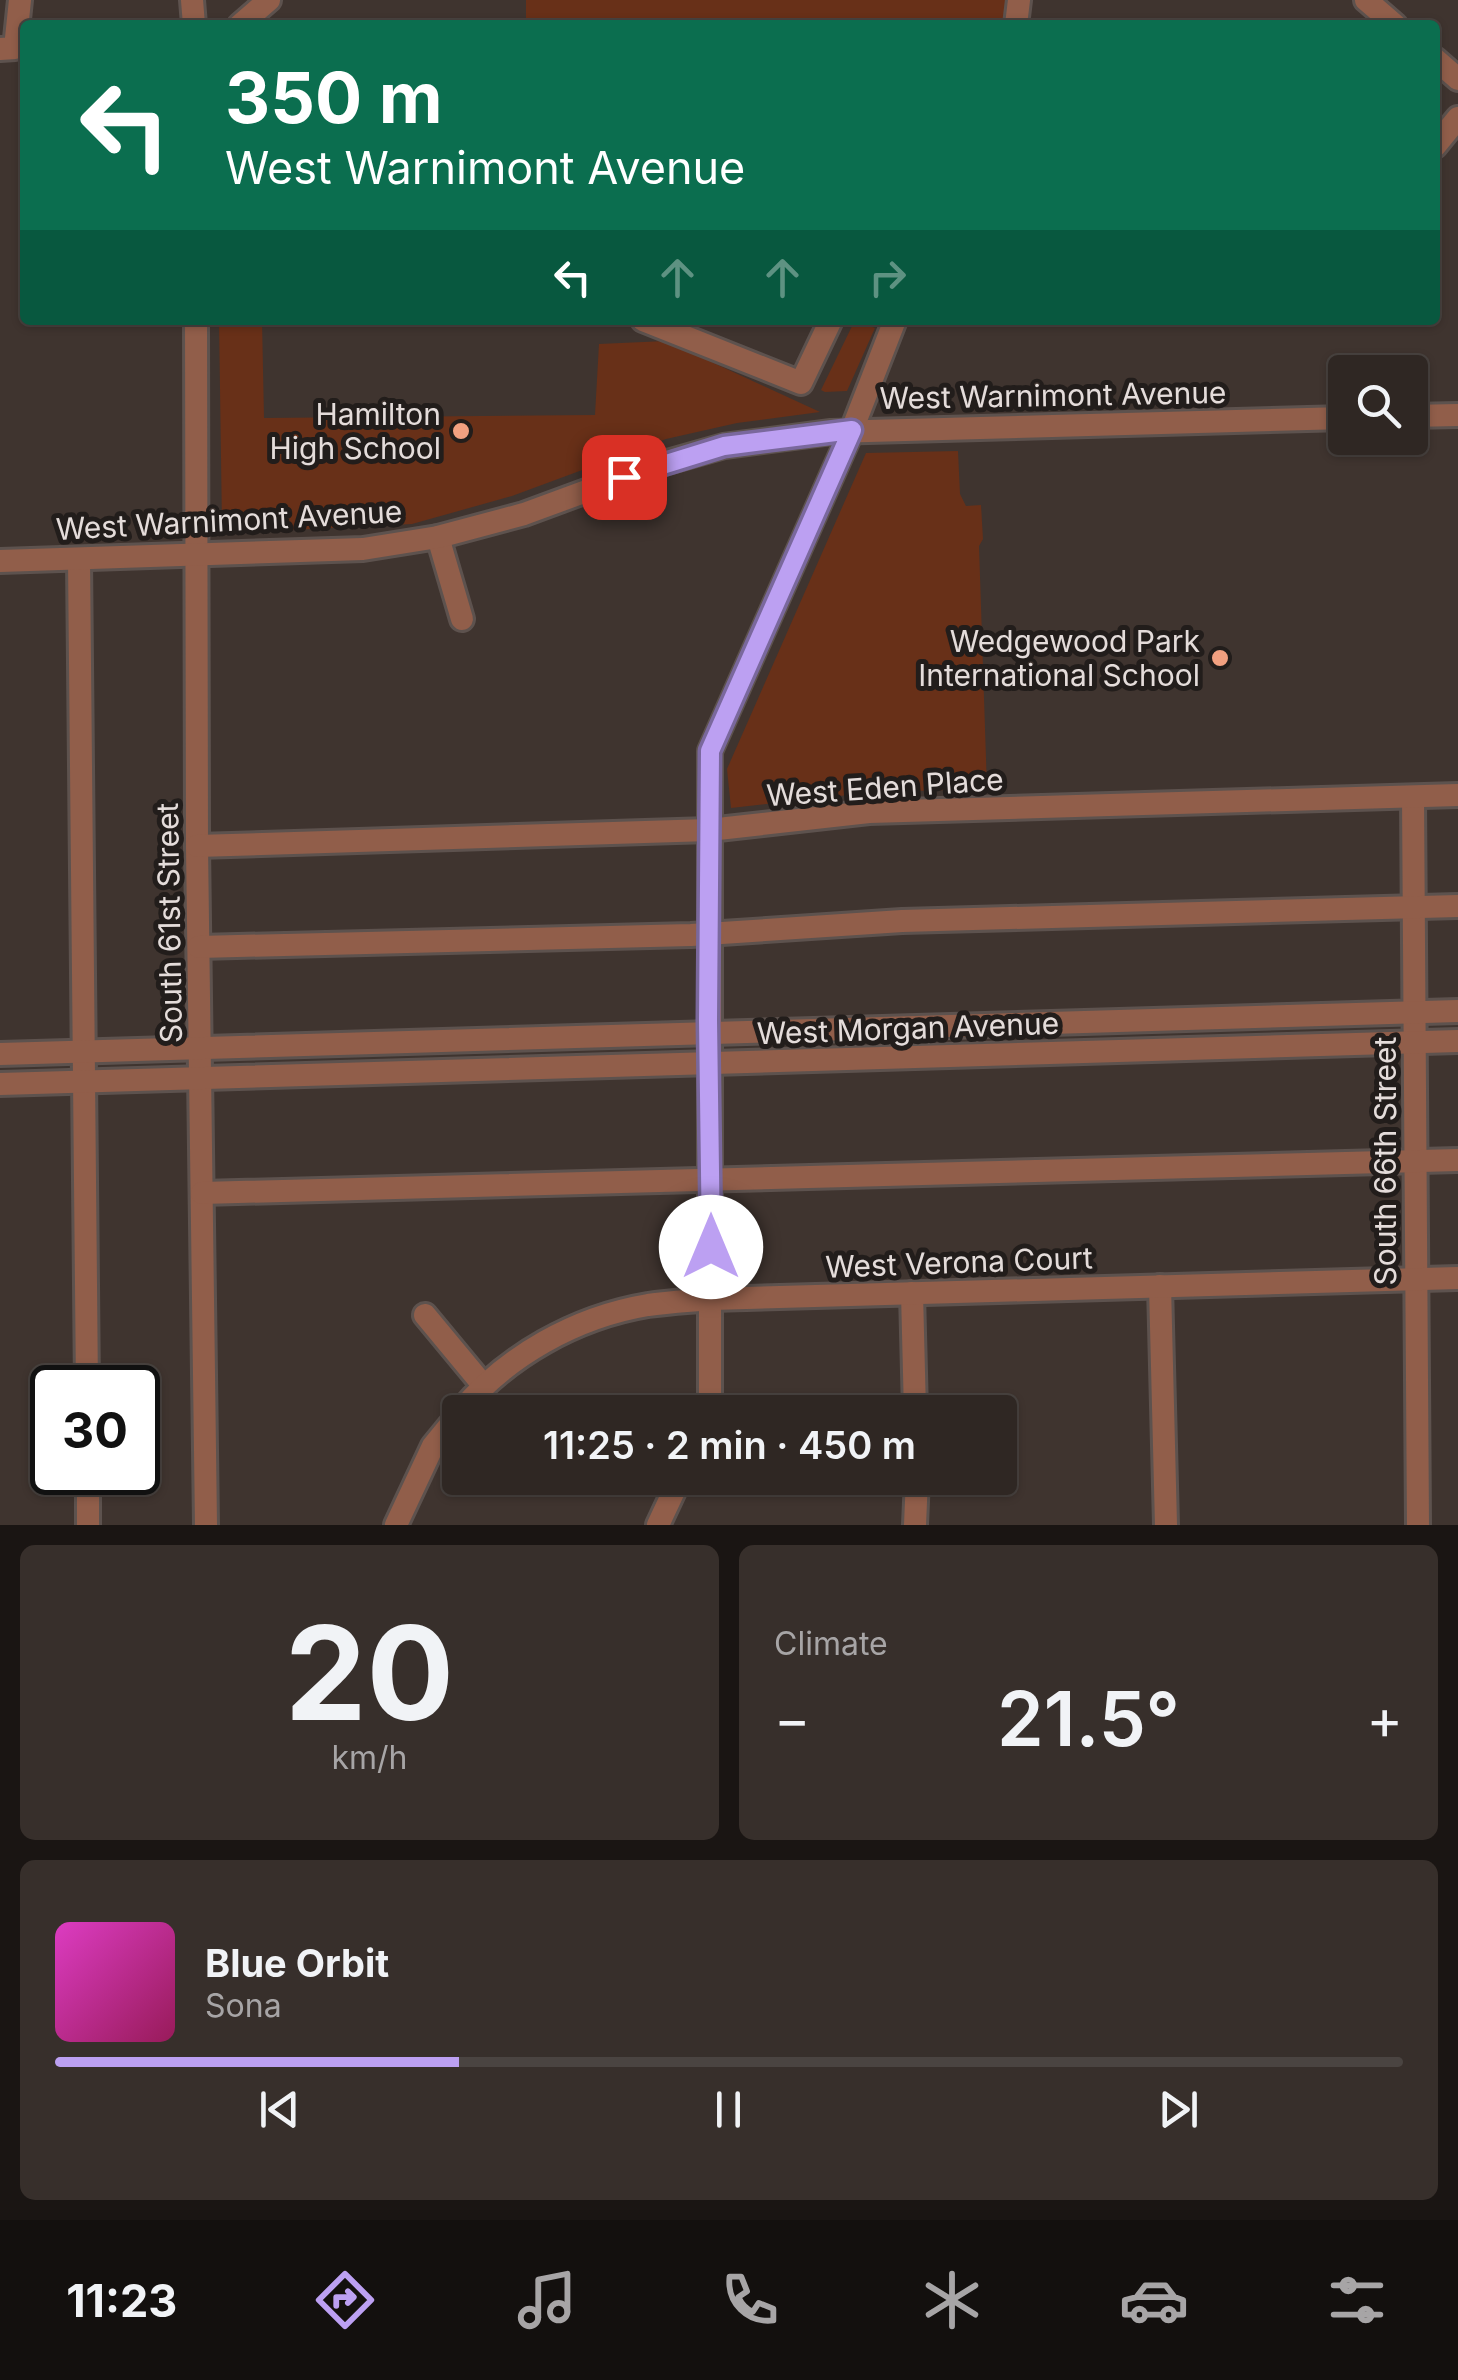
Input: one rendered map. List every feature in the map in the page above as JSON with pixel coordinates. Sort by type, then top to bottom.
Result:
[{"type":"street","points":[[0,49],[14,48],[20,0]]},
{"type":"street","points":[[246,20],[269,0]]},
{"type":"street","points":[[1366,0],[1390,20]]},
{"type":"street","points":[[1440,140],[1458,118]]},
{"type":"street","name":"South 61st Street","points":[[196,325],[197,846],[206,1525]]},
{"type":"street","points":[[656,325],[801,383],[829,325]]},
{"type":"street","points":[[710,1395],[710,751],[852,430],[890,325]]},
{"type":"street","points":[[1428,416],[1458,415]]},
{"type":"street","name":"West Warnimont Avenue","points":[[0,561],[363,549],[438,536],[524,514],[657,465],[724,446],[852,430],[1328,418]]},
{"type":"street","points":[[438,536],[462,619]]},
{"type":"street","points":[[78,560],[87,1365]]},
{"type":"street","name":"West Eden Place","points":[[197,846],[709,830],[868,812],[1458,795]]},
{"type":"street","name":"South 66th Street","points":[[1413,797],[1418,1525]]},
{"type":"street","points":[[199,947],[709,935],[902,921],[1458,906]]},
{"type":"street","name":"West Morgan Avenue","points":[[0,1054],[1458,1011]]},
{"type":"street","points":[[1064,1022],[1064,1053]]},
{"type":"street","name":"West Morgan Avenue","points":[[0,1084],[1458,1041]]},
{"type":"street","points":[[202,1193],[1458,1160]]},
{"type":"street","name":"West Verona Court","points":[[475,1395],[523,1354],[592,1319],[647,1305],[711,1299],[1458,1278]]},
{"type":"street","points":[[1160,1286],[1166,1525]]},
{"type":"street","points":[[912,1293],[915,1395]]},
{"type":"street","points":[[425,1316],[483,1385]]},
{"type":"street","name":"West Verona Court","points":[[396,1525],[433,1446],[442,1435]]},
{"type":"street","points":[[88,1495],[88,1525]]},
{"type":"street","points":[[658,1525],[672,1495]]},
{"type":"street","points":[[915,1525],[916,1495]]},
{"type":"shaded area","points":[[526,0],[1007,0],[1006,20],[526,20]]},
{"type":"shaded area","points":[[219,325],[262,325],[264,418],[595,415],[599,344],[666,341],[820,412],[737,423],[666,439],[512,496],[412,524],[231,533],[222,526]]},
{"type":"shaded area","points":[[853,325],[875,328],[847,391],[821,390]]},
{"type":"shaded area","points":[[958,451],[960,494],[966,506],[981,505],[987,789],[876,792],[731,808],[727,769],[866,453]]},
{"type":"place","name":"Hamilton High School","points":[[461,431]]},
{"type":"place","name":"Wedgewood Park International School","points":[[1220,658]]},
{"type":"route","points":[[624,477],[724,446],[852,430],[710,751],[711,1247]]}]
